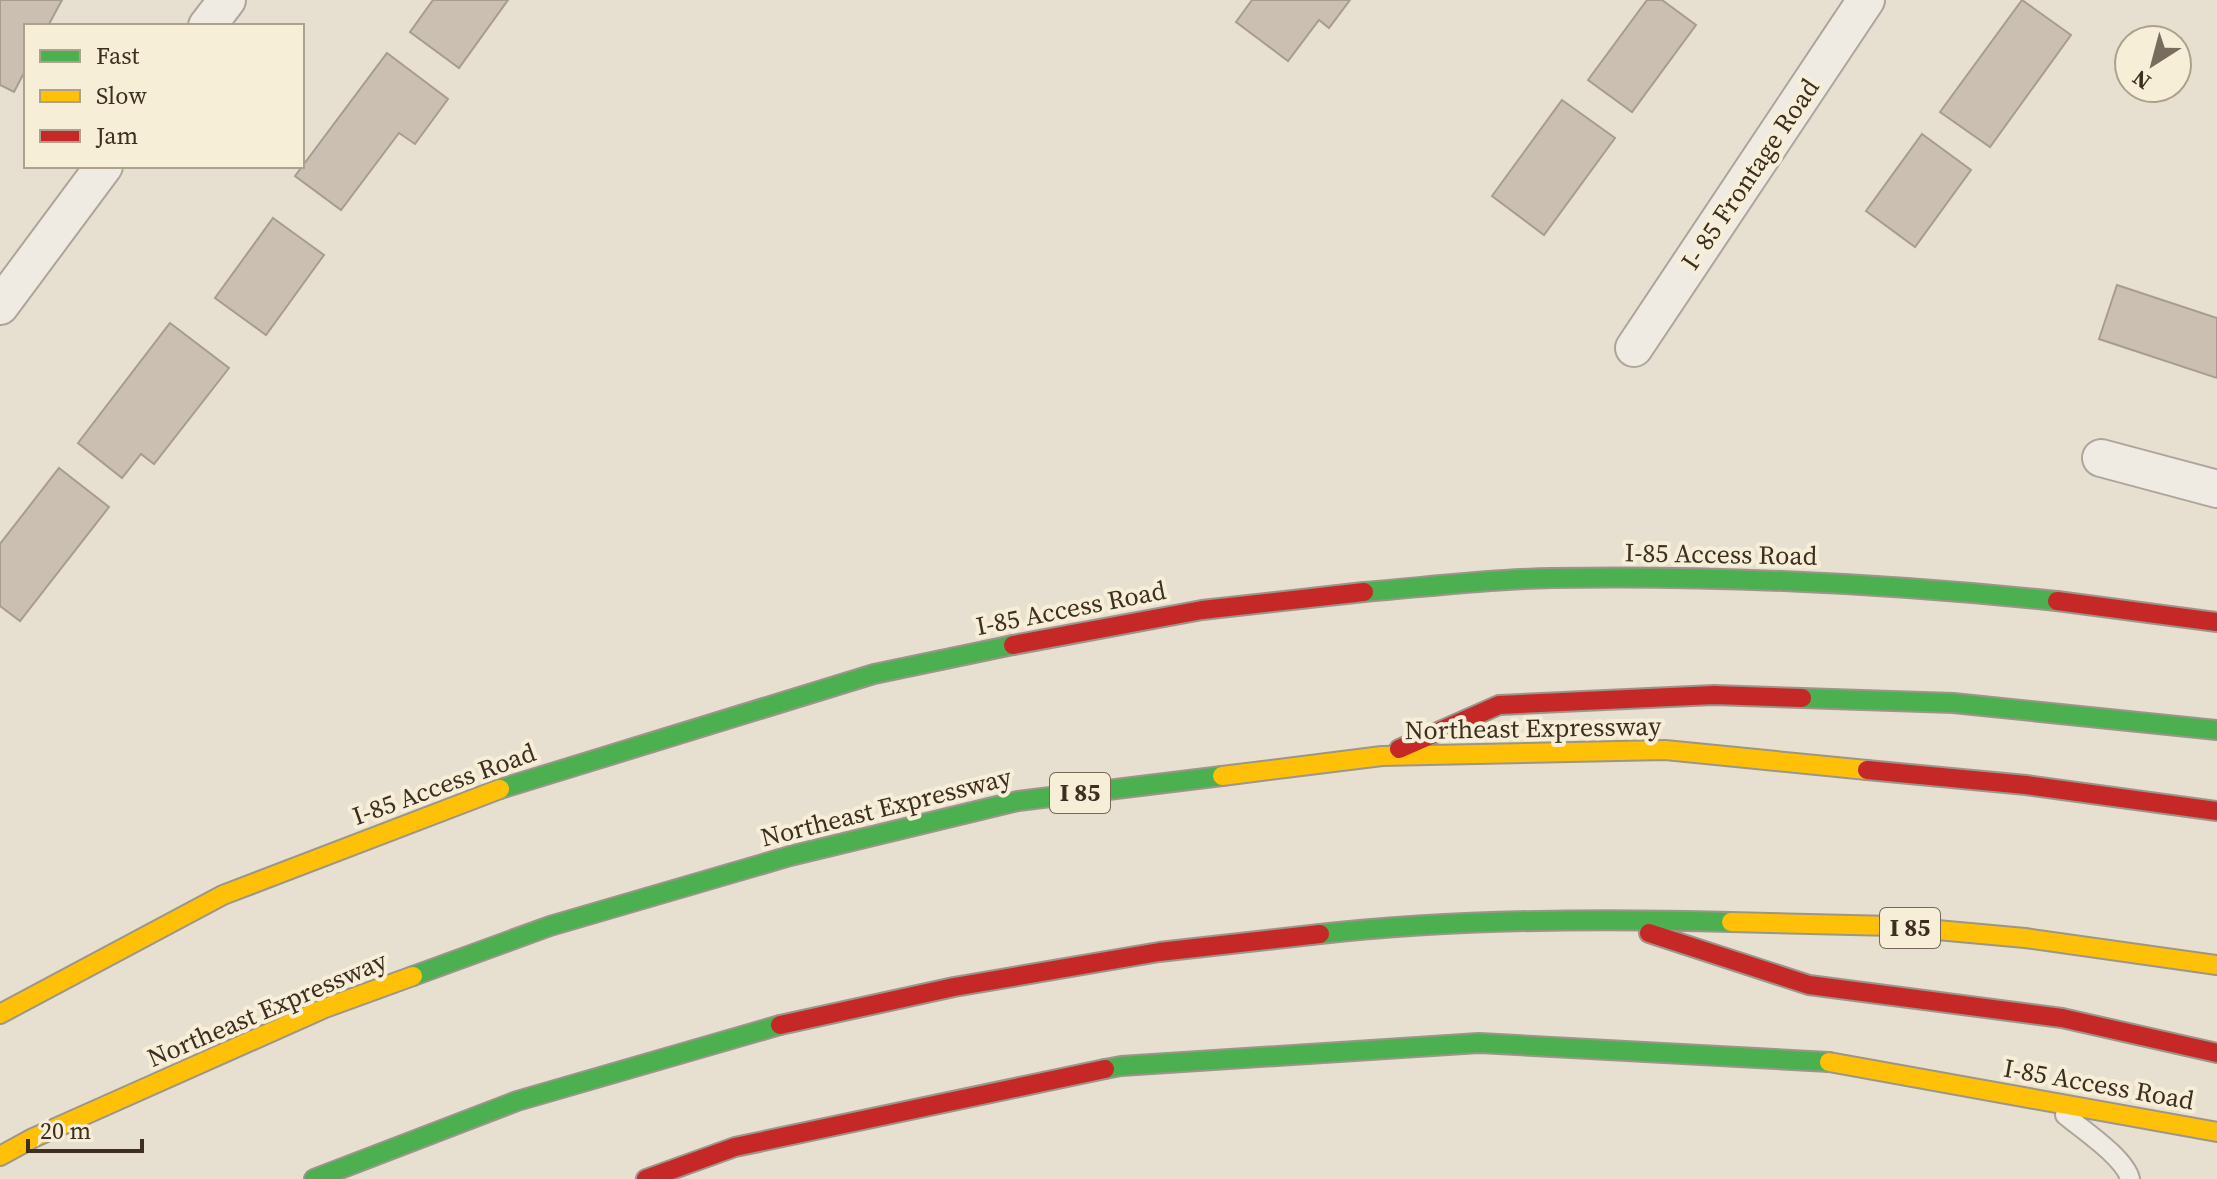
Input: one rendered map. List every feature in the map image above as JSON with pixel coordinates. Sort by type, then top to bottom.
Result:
[{"type":"main road","name":"I-85 Access Road","points":[[0,1014],[223,895],[525,779],[874,674],[1073,632],[1202,610],[1350,593],[1549,578],[1756,578],[1940,589],[2132,609],[2217,622]]},
{"type":"main road","points":[[1382,756],[1499,705],[1714,695],[1953,703],[2217,730]]},
{"type":"main road","name":"Northeast Expressway","points":[[0,1156],[33,1138],[325,1008],[550,926],[790,856],[1018,801],[1382,756],[1665,750],[2026,785],[2217,811]]},
{"type":"main road","points":[[1601,918],[1809,985],[2062,1018],[2217,1053]]},
{"type":"main road","name":"I 85","points":[[314,1179],[517,1101],[775,1026],[954,987],[1159,952],[1361,930],[1601,918],[1893,926],[2025,938],[2217,965]]},
{"type":"main road","name":"I-85 Access Road","points":[[646,1179],[735,1147],[1121,1066],[1479,1043],[1817,1060],[2217,1132]]},
{"type":"street","points":[[209,24],[227,0]]},
{"type":"street","name":"I- 85 Frontage Road","points":[[1634,348],[1866,0]]},
{"type":"street","points":[[0,306],[103,168]]},
{"type":"street","points":[[2101,458],[2217,489]]},
{"type":"lane","points":[[2048,1101],[2116,1158],[2128,1170],[2130,1179]]},
{"type":"building","points":[[0,0],[62,0],[49,24],[24,24],[24,73],[14,92],[0,85]]},
{"type":"building","points":[[433,0],[508,0],[459,68],[410,32]]},
{"type":"building","points":[[1252,0],[1350,0],[1329,28],[1319,20],[1288,61],[1236,22]]},
{"type":"building","points":[[1647,0],[1662,0],[1696,25],[1632,112],[1588,80]]},
{"type":"building","points":[[2022,0],[2071,35],[1990,147],[1940,112]]},
{"type":"building","points":[[387,53],[448,99],[415,144],[399,133],[341,210],[295,176],[304,168]]},
{"type":"building","points":[[1562,100],[1615,138],[1544,235],[1492,196]]},
{"type":"building","points":[[1922,134],[1971,170],[1915,247],[1866,211]]},
{"type":"building","points":[[273,218],[324,255],[266,335],[215,298]]},
{"type":"building","points":[[2117,285],[2217,318],[2217,378],[2099,339]]},
{"type":"building","points":[[170,323],[229,368],[154,464],[141,454],[122,478],[78,443]]},
{"type":"building","points":[[59,468],[109,507],[20,621],[0,606],[0,544]]},
{"type":"traffic: fast","points":[[1364,592],[1528,579],[1615,577],[1868,585],[2057,601]]},
{"type":"traffic: fast","points":[[500,789],[874,674],[1013,645]]},
{"type":"traffic: fast","points":[[1802,698],[1953,703],[2217,730]]},
{"type":"traffic: fast","points":[[413,976],[550,926],[790,856],[1018,801],[1222,776]]},
{"type":"traffic: fast","points":[[1320,934],[1423,925],[1526,921],[1731,922]]},
{"type":"traffic: fast","points":[[314,1179],[517,1101],[780,1025]]},
{"type":"traffic: fast","points":[[1105,1069],[1479,1043],[1829,1062]]},
{"type":"traffic: slow","points":[[1222,776],[1382,756],[1665,750],[1867,770]]},
{"type":"traffic: slow","points":[[0,1014],[223,895],[500,789]]},
{"type":"traffic: slow","points":[[1731,922],[1893,926],[2025,938],[2217,965]]},
{"type":"traffic: slow","points":[[0,1156],[33,1138],[325,1008],[413,976]]},
{"type":"traffic: slow","points":[[1829,1062],[2217,1132]]},
{"type":"traffic: jam","points":[[1013,645],[1202,610],[1364,592]]},
{"type":"traffic: jam","points":[[2057,601],[2217,622]]},
{"type":"traffic: jam","points":[[1399,749],[1499,705],[1714,695],[1802,698]]},
{"type":"traffic: jam","points":[[1867,770],[2026,785],[2217,811]]},
{"type":"traffic: jam","points":[[1649,933],[1809,985],[2062,1018],[2217,1053]]},
{"type":"traffic: jam","points":[[780,1025],[954,987],[1159,952],[1320,934]]},
{"type":"traffic: jam","points":[[646,1179],[735,1147],[1105,1069]]}]
